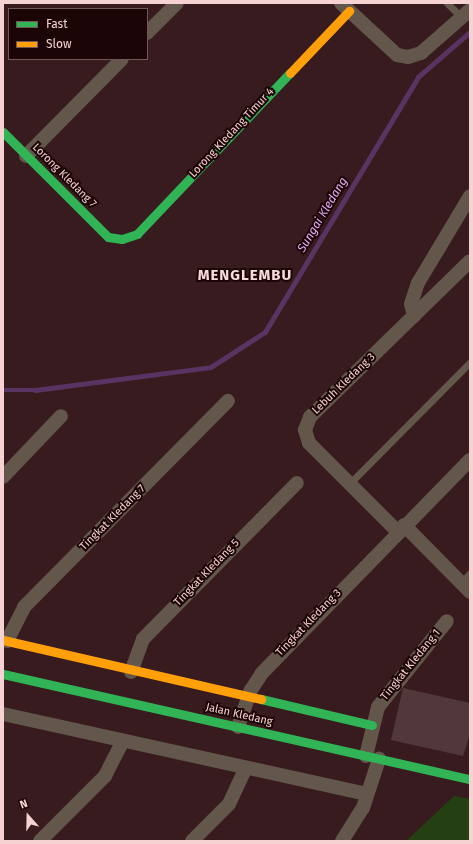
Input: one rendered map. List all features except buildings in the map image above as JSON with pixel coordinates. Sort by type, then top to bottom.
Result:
[{"type":"street","points":[[148,32],[177,3]]},
{"type":"street","points":[[345,7],[397,55],[408,57],[420,53],[466,14]]},
{"type":"street","name":"Lorong Kledang Timur 4","points":[[108,237],[122,239],[137,234],[345,7]]},
{"type":"street","points":[[26,156],[121,60]]},
{"type":"street","name":"Lorong Kledang 7","points":[[3,132],[108,237]]},
{"type":"street","points":[[414,316],[411,304],[418,283],[470,196]]},
{"type":"street","name":"Lebuh Kledang 3","points":[[467,583],[401,529],[350,483],[308,443],[305,430],[310,417],[470,261]]},
{"type":"street","name":"Tingkat Kledang 7","points":[[5,641],[24,607],[228,401]]},
{"type":"street","points":[[3,477],[61,416]]},
{"type":"street","name":"Tingkat Kledang 3","points":[[238,727],[247,699],[262,673],[287,645],[470,460]]},
{"type":"street","name":"Tingkat Kledang 5","points":[[131,672],[143,639],[297,482]]},
{"type":"street","name":"Tingkat Kledang 1","points":[[342,841],[355,824],[367,794],[373,757],[372,725],[391,687],[447,621]]},
{"type":"street","points":[[5,641],[247,699],[372,725]]},
{"type":"street","name":"Jalan Kledang","points":[[3,674],[470,778]]},
{"type":"street","points":[[3,714],[122,742],[367,794]]},
{"type":"street","points":[[40,841],[105,776],[122,742]]},
{"type":"street","points":[[192,841],[229,804],[240,786],[245,769]]},
{"type":"lane","points":[[447,3],[466,14]]},
{"type":"lane","points":[[350,483],[470,362]]},
{"type":"green space","points":[[454,796],[470,799],[470,841],[406,841]]},
{"type":"waterway","name":"Sungai Kledang","points":[[3,390],[35,390],[211,367],[265,332],[418,77],[470,32]]},
{"type":"traffic: fast","points":[[3,132],[108,237],[122,239],[137,234],[290,73]]},
{"type":"traffic: fast","points":[[3,674],[470,779]]},
{"type":"traffic: fast","points":[[261,699],[372,725]]},
{"type":"traffic: slow","points":[[290,73],[349,11]]},
{"type":"traffic: slow","points":[[3,640],[261,699]]},
{"type":"district","name":"MENGLEMBU","points":[[245,276]]}]
